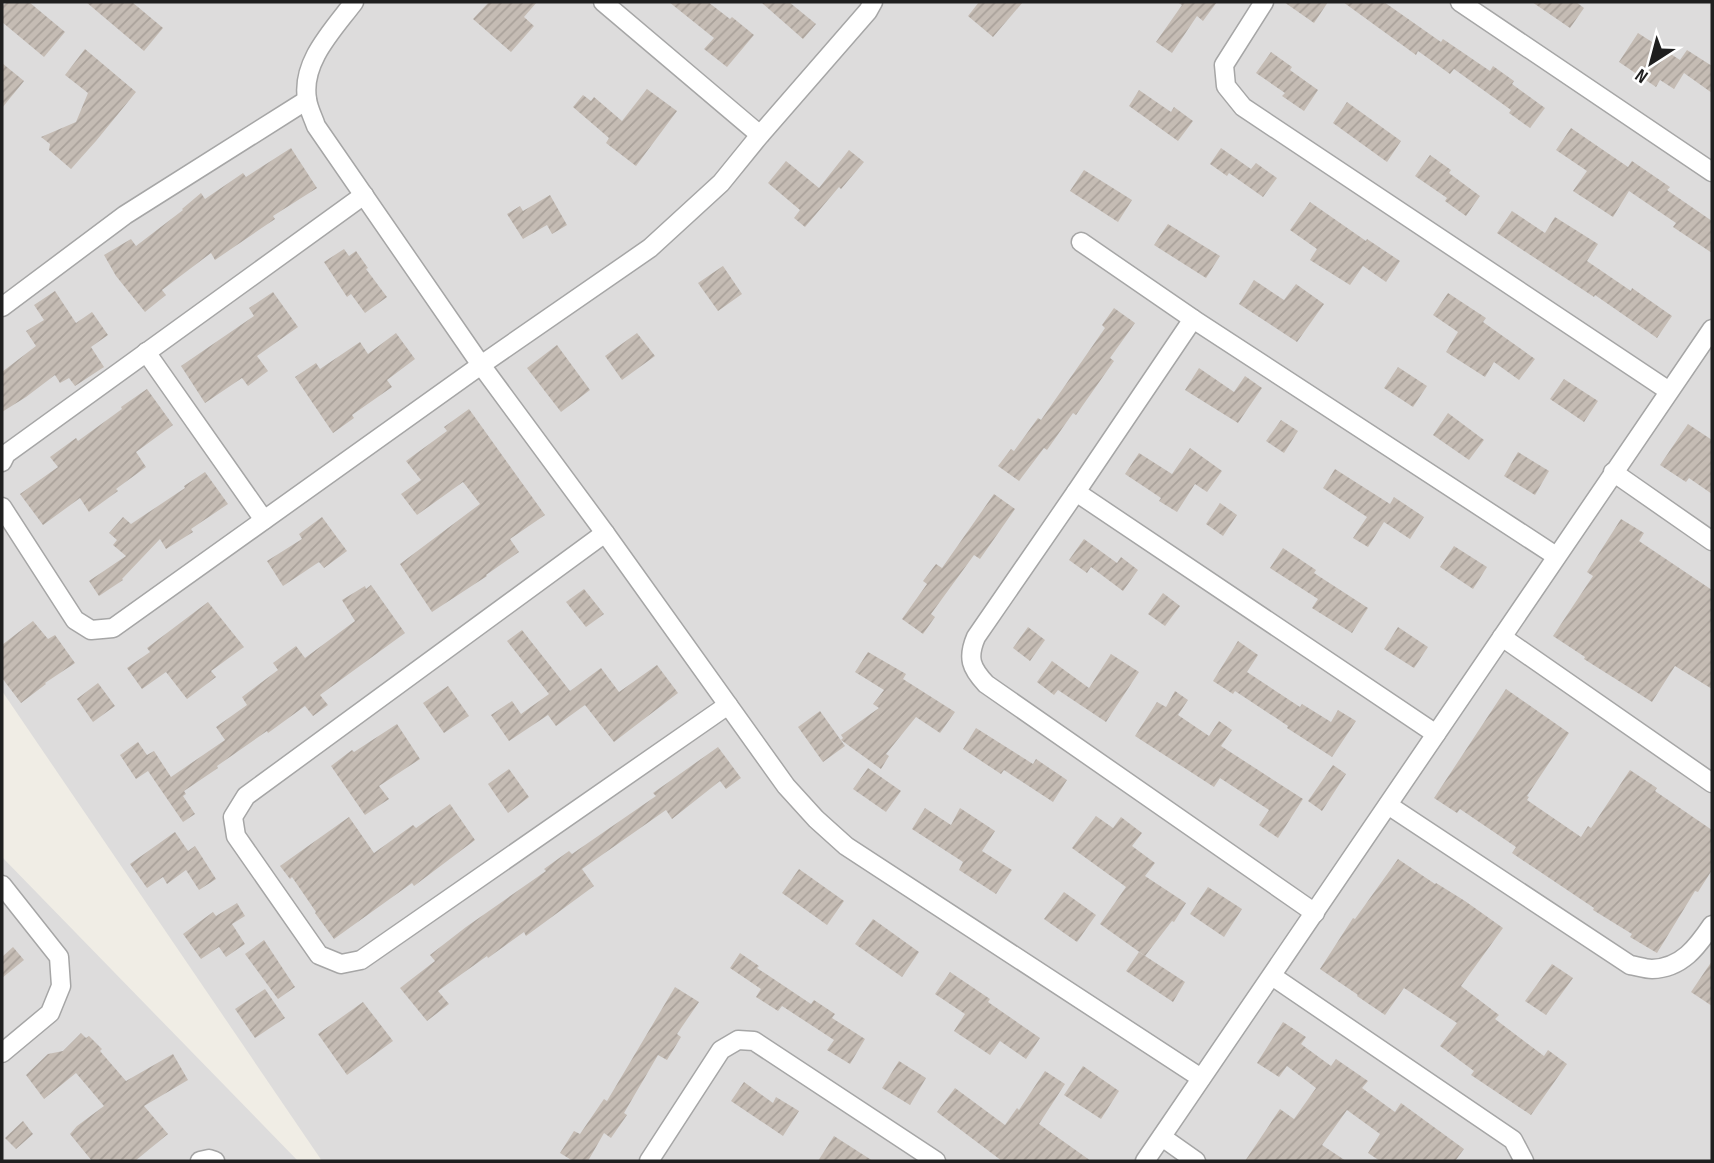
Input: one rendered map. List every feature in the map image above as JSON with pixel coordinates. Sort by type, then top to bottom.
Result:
[{"type":"street","points":[[354,2],[320,47],[307,76],[307,100],[316,126],[481,365],[786,786],[816,819],[846,846],[1201,1078]]},
{"type":"street","points":[[603,2],[760,135]]},
{"type":"street","points":[[2,507],[75,620],[91,630],[113,628],[481,365],[650,248],[721,183],[869,11],[873,2]]},
{"type":"street","points":[[1264,2],[1224,65],[1226,86],[1243,107],[1669,391]]},
{"type":"street","points":[[1460,2],[1712,172]]},
{"type":"street","points":[[2,307],[125,215],[307,100]]},
{"type":"street","points":[[2,462],[6,454],[364,195]]},
{"type":"street","points":[[1081,242],[1193,319],[1556,556]]},
{"type":"street","points":[[1193,319],[976,637],[970,649],[971,662],[976,674],[985,684],[1315,913]]},
{"type":"street","points":[[1145,1161],[1712,329]]},
{"type":"street","points":[[146,352],[264,520]]},
{"type":"street","points":[[1614,472],[1712,541]]},
{"type":"street","points":[[1076,492],[1436,734]]},
{"type":"street","points":[[605,533],[246,796],[233,817],[236,836],[319,954],[341,964],[361,960],[728,705]]},
{"type":"street","points":[[1502,637],[1712,783]]},
{"type":"street","points":[[1388,805],[1630,965],[1651,969],[1673,964],[1694,950],[1712,925]]},
{"type":"street","points":[[2,885],[59,957],[61,986],[50,1013],[2,1053]]},
{"type":"street","points":[[1272,976],[1513,1140],[1524,1161]]},
{"type":"street","points":[[649,1161],[721,1050],[738,1040],[754,1041],[936,1161]]},
{"type":"street","points":[[1162,1137],[1196,1161]]},
{"type":"street","points":[[200,1161],[215,1161]]},
{"type":"shaded area","points":[[2,2],[1712,2],[1712,1161],[322,1161],[2,691]]},
{"type":"shaded area","points":[[2,857],[298,1161],[2,1161]]},
{"type":"building","points":[[9,2],[29,2],[65,32],[44,57],[2,22],[2,5]]},
{"type":"building","points":[[86,2],[132,2],[163,28],[144,51]]},
{"type":"building","points":[[489,2],[537,2],[524,17],[534,26],[511,52],[473,19]]},
{"type":"building","points":[[669,2],[708,2],[754,35],[727,67],[704,49],[714,38]]},
{"type":"building","points":[[761,2],[789,2],[816,24],[803,39]]},
{"type":"building","points":[[979,2],[1023,2],[993,37],[968,16]]},
{"type":"building","points":[[1177,2],[1217,2],[1203,21],[1197,16],[1172,53],[1156,42],[1182,5]]},
{"type":"building","points":[[1284,2],[1328,2],[1314,23]]},
{"type":"building","points":[[1343,2],[1384,2],[1441,42],[1443,39],[1490,71],[1493,66],[1545,108],[1530,128],[1509,113],[1511,110],[1454,69],[1450,74],[1418,51],[1416,55]]},
{"type":"building","points":[[1532,2],[1576,2],[1584,8],[1570,28]]},
{"type":"building","points":[[1638,33],[1680,60],[1687,50],[1712,66],[1712,93],[1684,73],[1674,89],[1660,80],[1656,87],[1619,62]]},
{"type":"building","points":[[85,49],[136,92],[71,169],[49,150],[50,144],[41,137],[76,122],[88,93],[65,75]]},
{"type":"building","points":[[1271,52],[1318,90],[1304,111],[1282,96],[1285,93],[1256,73]]},
{"type":"building","points":[[2,63],[24,81],[2,108]]},
{"type":"building","points":[[647,89],[677,111],[636,166],[606,143],[609,138],[573,107],[583,95],[591,101],[594,97],[622,121]]},
{"type":"building","points":[[1139,90],[1171,112],[1174,107],[1193,121],[1178,141],[1129,106]]},
{"type":"building","points":[[1347,102],[1401,141],[1387,162],[1333,123]]},
{"type":"building","points":[[1571,128],[1628,167],[1632,161],[1670,187],[1667,190],[1712,221],[1712,253],[1673,227],[1676,223],[1629,191],[1613,217],[1573,191],[1587,171],[1556,150]]},
{"type":"building","points":[[291,148],[317,188],[273,216],[275,219],[215,260],[211,253],[162,290],[166,295],[145,312],[116,276],[104,255],[131,239],[136,246],[201,193],[205,199],[243,173],[246,177]]},
{"type":"building","points":[[1221,148],[1251,169],[1256,163],[1277,178],[1263,197],[1229,173],[1227,176],[1210,164]]},
{"type":"building","points":[[849,150],[864,162],[805,227],[794,218],[800,210],[768,183],[786,161],[819,188]]},
{"type":"building","points":[[1430,155],[1480,196],[1466,216],[1445,201],[1447,198],[1415,176]]},
{"type":"building","points":[[1084,170],[1132,200],[1118,222],[1070,191]]},
{"type":"building","points":[[550,195],[567,225],[552,234],[547,225],[523,239],[507,214],[520,206],[523,211]]},
{"type":"building","points":[[1310,202],[1400,261],[1386,282],[1363,266],[1350,285],[1310,260],[1317,249],[1290,230]]},
{"type":"building","points":[[1512,211],[1545,233],[1555,217],[1598,244],[1587,261],[1672,316],[1657,338],[1497,233]]},
{"type":"building","points":[[1168,224],[1220,256],[1206,278],[1154,245]]},
{"type":"building","points":[[344,249],[349,256],[356,251],[387,297],[365,313],[351,294],[347,297],[324,262]]},
{"type":"building","points":[[723,266],[742,294],[718,311],[698,283]]},
{"type":"building","points":[[1254,280],[1284,300],[1296,284],[1324,304],[1297,342],[1239,304]]},
{"type":"building","points":[[55,291],[76,323],[92,312],[108,335],[91,347],[104,367],[75,386],[69,378],[60,383],[55,375],[2,412],[2,372],[36,346],[26,331],[44,320],[34,305]]},
{"type":"building","points":[[273,292],[298,327],[257,356],[268,371],[248,386],[242,378],[205,403],[181,366],[254,316],[249,308]]},
{"type":"building","points":[[1448,293],[1486,318],[1483,322],[1535,359],[1519,380],[1494,362],[1485,377],[1446,352],[1458,332],[1433,315]]},
{"type":"building","points":[[1114,308],[1135,323],[1110,358],[1114,361],[1076,415],[1073,413],[1047,450],[1044,448],[1019,481],[998,466],[1011,449],[1014,451],[1038,418],[1041,420],[1105,328],[1102,325]]},
{"type":"building","points":[[396,333],[415,359],[387,380],[392,387],[352,415],[354,418],[333,433],[295,377],[316,363],[320,369],[360,342],[368,354]]},
{"type":"building","points":[[637,333],[655,356],[622,380],[605,356]]},
{"type":"building","points":[[557,345],[590,390],[561,412],[527,368]]},
{"type":"building","points":[[1398,367],[1427,386],[1413,407],[1384,388]]},
{"type":"building","points":[[1199,368],[1234,392],[1245,376],[1262,388],[1238,423],[1185,390]]},
{"type":"building","points":[[1564,379],[1598,401],[1584,422],[1550,399]]},
{"type":"building","points":[[147,389],[173,425],[136,452],[146,467],[89,512],[80,498],[43,525],[20,494],[58,467],[50,457],[76,438],[78,441]]},
{"type":"building","points":[[469,409],[545,515],[510,539],[519,552],[432,612],[400,564],[480,504],[463,482],[417,515],[401,494],[421,480],[406,461],[447,431],[444,427]]},
{"type":"building","points":[[1448,413],[1484,440],[1469,460],[1433,435]]},
{"type":"building","points":[[1281,420],[1298,431],[1284,453],[1266,441]]},
{"type":"building","points":[[1688,424],[1712,440],[1712,494],[1689,478],[1686,482],[1660,465]]},
{"type":"building","points":[[1190,448],[1222,471],[1207,492],[1195,484],[1177,512],[1125,474],[1139,453],[1172,474]]},
{"type":"building","points":[[1518,452],[1549,471],[1535,495],[1504,476]]},
{"type":"building","points":[[1335,469],[1390,504],[1394,497],[1424,517],[1410,539],[1384,522],[1368,547],[1353,538],[1367,517],[1323,488]]},
{"type":"building","points":[[205,472],[228,504],[191,529],[193,532],[166,549],[160,539],[123,580],[99,596],[89,581],[126,556],[113,545],[117,540],[109,533],[123,517],[131,524]]},
{"type":"building","points":[[994,494],[1015,509],[980,559],[974,555],[931,614],[935,617],[923,634],[902,619],[927,584],[923,581],[936,564],[942,568]]},
{"type":"building","points":[[1220,503],[1237,515],[1223,536],[1206,524]]},
{"type":"building","points":[[322,517],[347,551],[324,568],[319,562],[283,586],[267,561],[302,539],[299,534]]},
{"type":"building","points":[[1621,519],[1644,533],[1639,541],[1712,590],[1712,689],[1675,666],[1652,702],[1553,636],[1593,576],[1587,572]]},
{"type":"building","points":[[1084,539],[1117,563],[1121,557],[1138,570],[1123,591],[1091,567],[1087,573],[1069,560]]},
{"type":"building","points":[[1454,546],[1487,567],[1473,589],[1440,567]]},
{"type":"building","points":[[1283,548],[1316,570],[1314,573],[1368,608],[1352,633],[1312,608],[1318,599],[1270,568]]},
{"type":"building","points":[[371,585],[405,633],[320,695],[328,705],[313,716],[305,706],[184,791],[186,794],[183,796],[195,814],[183,822],[148,771],[136,779],[120,755],[138,742],[147,755],[154,751],[171,777],[225,740],[216,727],[247,705],[242,697],[278,670],[273,663],[296,646],[305,658],[355,621],[342,600]]},
{"type":"building","points":[[584,589],[604,614],[586,627],[566,602]]},
{"type":"building","points":[[1163,593],[1180,606],[1165,626],[1148,614]]},
{"type":"building","points":[[208,602],[244,647],[211,671],[216,677],[187,699],[166,672],[142,689],[127,668],[150,652],[147,648]]},
{"type":"building","points":[[33,621],[48,639],[55,635],[75,663],[21,703],[2,678],[2,645]]},
{"type":"building","points":[[1028,627],[1045,640],[1030,661],[1013,648]]},
{"type":"building","points":[[1398,627],[1428,647],[1414,668],[1384,649]]},
{"type":"building","points":[[522,630],[570,691],[601,668],[619,692],[657,665],[678,693],[614,742],[585,705],[556,726],[548,715],[509,741],[491,715],[512,701],[521,714],[549,694],[507,641]]},
{"type":"building","points":[[1238,641],[1258,655],[1247,672],[1300,707],[1302,704],[1331,722],[1338,710],[1356,721],[1332,757],[1235,691],[1233,694],[1213,681]]},
{"type":"building","points":[[868,652],[906,674],[903,679],[955,712],[940,733],[916,717],[886,754],[889,756],[881,769],[841,740],[841,735],[879,708],[873,704],[884,690],[855,672]]},
{"type":"building","points":[[1111,654],[1139,672],[1106,722],[1058,690],[1054,695],[1037,682],[1052,661],[1089,688]]},
{"type":"building","points":[[98,683],[115,706],[93,722],[77,699]]},
{"type":"building","points":[[448,686],[469,716],[444,733],[423,703]]},
{"type":"building","points":[[1506,689],[1569,733],[1527,796],[1527,800],[1581,837],[1588,826],[1591,828],[1630,770],[1657,788],[1655,791],[1712,830],[1712,870],[1698,892],[1695,891],[1657,953],[1630,937],[1632,934],[1512,853],[1516,847],[1460,809],[1457,813],[1434,798]]},
{"type":"building","points":[[1175,691],[1188,700],[1178,715],[1209,736],[1219,721],[1232,730],[1221,746],[1303,799],[1278,838],[1259,825],[1269,810],[1220,778],[1214,787],[1135,736],[1157,702],[1166,707]]},
{"type":"building","points":[[820,711],[845,746],[823,762],[798,727]]},
{"type":"building","points":[[397,724],[420,759],[379,786],[389,799],[365,815],[331,766],[352,750],[354,752]]},
{"type":"building","points":[[976,728],[1033,764],[1036,759],[1067,780],[1053,802],[1004,770],[1001,774],[963,749]]},
{"type":"building","points":[[718,747],[741,778],[726,789],[720,781],[672,819],[666,810],[582,869],[594,886],[526,936],[524,932],[438,991],[449,1004],[427,1021],[400,988],[435,961],[430,955],[546,871],[544,869],[569,851],[572,854],[656,796],[653,793]]},
{"type":"building","points":[[1333,765],[1346,774],[1322,811],[1308,801]]},
{"type":"building","points":[[868,768],[901,791],[886,812],[853,789]]},
{"type":"building","points":[[509,769],[529,797],[508,813],[488,784]]},
{"type":"building","points":[[450,804],[475,840],[414,886],[412,883],[334,939],[292,877],[290,879],[280,866],[349,817],[374,853],[413,825],[416,828]]},
{"type":"building","points":[[925,808],[951,825],[960,808],[995,831],[982,851],[1012,870],[996,894],[959,870],[963,862],[912,829]]},
{"type":"building","points":[[1096,816],[1113,828],[1121,817],[1142,833],[1132,846],[1155,863],[1145,876],[1186,903],[1174,922],[1172,921],[1145,956],[1100,924],[1126,887],[1072,848]]},
{"type":"building","points":[[175,832],[188,851],[195,846],[216,879],[199,890],[186,870],[167,884],[163,877],[147,888],[130,864]]},
{"type":"building","points":[[1398,859],[1503,928],[1461,986],[1499,1015],[1495,1019],[1544,1056],[1548,1050],[1567,1064],[1531,1115],[1471,1075],[1474,1071],[1440,1046],[1457,1023],[1404,988],[1385,1015],[1320,969],[1353,918],[1355,919]]},
{"type":"building","points":[[799,869],[844,901],[827,925],[782,893]]},
{"type":"building","points":[[1208,887],[1242,909],[1224,937],[1190,914]]},
{"type":"building","points":[[1064,892],[1096,915],[1077,942],[1044,919]]},
{"type":"building","points":[[237,903],[245,916],[232,924],[245,944],[226,957],[219,947],[201,959],[183,934],[213,912],[216,916]]},
{"type":"building","points":[[873,919],[919,952],[902,977],[855,944]]},
{"type":"building","points":[[264,940],[295,987],[278,999],[245,954]]},
{"type":"building","points":[[13,947],[24,960],[2,978],[2,957]]},
{"type":"building","points":[[1139,952],[1185,982],[1173,1002],[1126,971]]},
{"type":"building","points":[[740,953],[759,966],[757,968],[811,1004],[814,1000],[835,1014],[832,1018],[865,1039],[850,1064],[827,1050],[834,1040],[782,1006],[778,1011],[756,997],[761,989],[730,968]]},
{"type":"building","points":[[1712,961],[1712,1006],[1691,992]]},
{"type":"building","points":[[1552,964],[1573,978],[1546,1015],[1525,1001]]},
{"type":"building","points":[[950,972],[1040,1038],[1026,1059],[1000,1041],[990,1055],[954,1031],[965,1014],[935,994]]},
{"type":"building","points":[[675,987],[699,1002],[677,1034],[681,1037],[667,1060],[658,1055],[624,1113],[627,1115],[611,1138],[604,1133],[588,1161],[573,1161],[560,1153],[574,1131],[580,1134],[604,1099],[607,1101]]},
{"type":"building","points":[[265,989],[285,1018],[255,1038],[235,1009]]},
{"type":"building","points":[[363,1002],[393,1041],[347,1075],[318,1034]]},
{"type":"building","points":[[1283,1022],[1306,1037],[1301,1044],[1331,1066],[1336,1059],[1368,1081],[1362,1088],[1395,1112],[1401,1103],[1464,1149],[1455,1161],[1380,1161],[1368,1153],[1380,1134],[1347,1110],[1322,1145],[1346,1161],[1245,1161],[1280,1109],[1294,1119],[1316,1088],[1287,1066],[1279,1077],[1257,1063]]},
{"type":"building","points":[[81,1033],[86,1038],[89,1036],[102,1049],[100,1051],[126,1081],[173,1054],[188,1080],[144,1106],[168,1134],[135,1161],[92,1161],[70,1134],[104,1106],[76,1073],[44,1099],[26,1075],[48,1054],[63,1051]]},
{"type":"building","points":[[899,1061],[926,1078],[910,1105],[882,1088]]},
{"type":"building","points":[[1083,1066],[1119,1091],[1101,1119],[1064,1095]]},
{"type":"building","points":[[1045,1071],[1065,1084],[1039,1124],[1091,1161],[1002,1161],[937,1112],[955,1088],[1005,1125],[1017,1108],[1019,1110]]},
{"type":"building","points":[[744,1082],[773,1103],[776,1097],[799,1111],[783,1136],[731,1101]]},
{"type":"building","points":[[23,1121],[33,1134],[16,1149],[5,1138]]},
{"type":"building","points":[[834,1136],[873,1161],[818,1161]]}]
